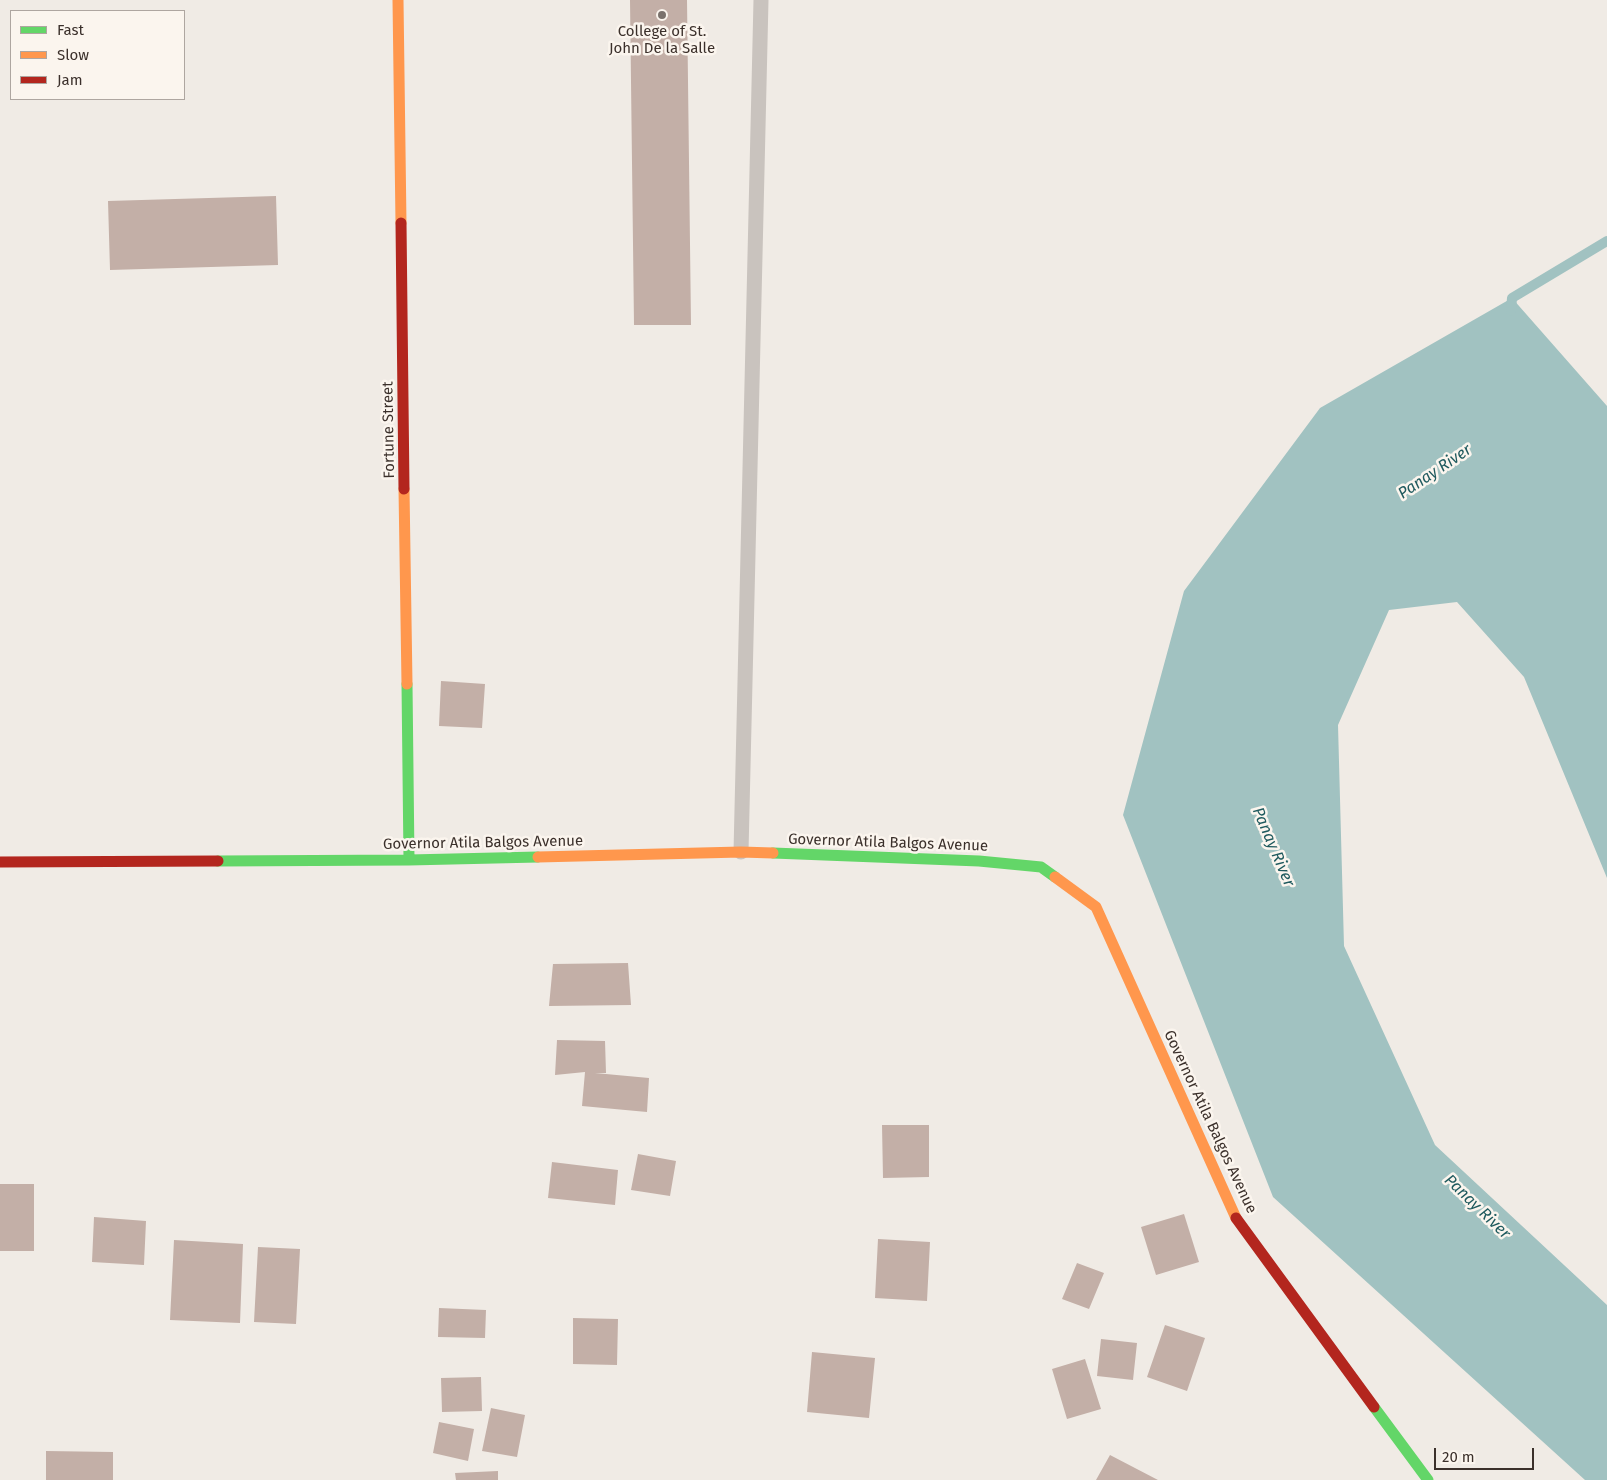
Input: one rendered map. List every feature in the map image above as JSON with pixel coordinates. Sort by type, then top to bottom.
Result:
[{"type":"main road","name":"Fortune Street","points":[[398,0],[409,860]]},
{"type":"main road","name":"Governor Atila Balgos Avenue","points":[[0,862],[409,860],[741,852],[978,861],[1041,867],[1096,907],[1236,1218],[1428,1480]]},
{"type":"lane","points":[[741,852],[761,0]]},
{"type":"water","name":"Panay River","points":[[1512,298],[1607,406],[1607,878],[1524,677],[1457,602],[1389,610],[1338,725],[1344,946],[1435,1145],[1607,1305],[1607,1480],[1585,1480],[1273,1197],[1123,815],[1184,591],[1320,408]]},
{"type":"building","points":[[630,0],[687,0],[691,325],[634,325]]},
{"type":"building","points":[[276,196],[278,265],[110,270],[108,201]]},
{"type":"building","points":[[441,681],[485,684],[482,728],[439,726]]},
{"type":"building","points":[[628,963],[631,1005],[549,1006],[553,964]]},
{"type":"building","points":[[557,1040],[605,1041],[606,1073],[595,1073],[649,1078],[647,1112],[582,1106],[585,1072],[555,1075]]},
{"type":"building","points":[[882,1125],[929,1125],[929,1177],[883,1178]]},
{"type":"building","points":[[638,1154],[676,1161],[670,1196],[631,1190]]},
{"type":"building","points":[[552,1162],[618,1170],[615,1205],[548,1198]]},
{"type":"building","points":[[0,1184],[34,1184],[34,1251],[0,1251]]},
{"type":"building","points":[[1184,1214],[1199,1262],[1156,1275],[1141,1227]]},
{"type":"building","points":[[94,1217],[146,1221],[144,1265],[92,1262]]},
{"type":"building","points":[[878,1239],[930,1242],[927,1301],[875,1298]]},
{"type":"building","points":[[174,1240],[243,1244],[240,1323],[170,1320]]},
{"type":"building","points":[[258,1247],[300,1249],[296,1324],[254,1322]]},
{"type":"building","points":[[1077,1263],[1104,1273],[1089,1309],[1062,1299]]},
{"type":"building","points":[[439,1308],[486,1310],[485,1338],[438,1337]]},
{"type":"building","points":[[573,1318],[618,1319],[617,1365],[573,1364]]},
{"type":"building","points":[[1165,1325],[1205,1338],[1187,1391],[1147,1377]]},
{"type":"building","points":[[1101,1339],[1137,1343],[1133,1380],[1097,1376]]},
{"type":"building","points":[[812,1352],[875,1358],[869,1418],[807,1412]]},
{"type":"building","points":[[1085,1359],[1101,1409],[1067,1419],[1052,1369]]},
{"type":"building","points":[[481,1377],[482,1411],[442,1412],[441,1378]]},
{"type":"building","points":[[491,1408],[525,1415],[517,1457],[482,1451]]},
{"type":"building","points":[[439,1422],[474,1429],[468,1461],[433,1453]]},
{"type":"building","points":[[46,1451],[113,1452],[113,1480],[46,1480]]},
{"type":"building","points":[[1110,1455],[1158,1480],[1096,1480]]},
{"type":"building","points":[[498,1471],[498,1480],[456,1480],[455,1473]]},
{"type":"waterway","points":[[1511,311],[1512,298],[1607,241]]},
{"type":"traffic: fast","points":[[407,684],[409,860]]},
{"type":"traffic: fast","points":[[773,853],[979,861],[1041,867],[1055,877]]},
{"type":"traffic: fast","points":[[218,861],[538,857]]},
{"type":"traffic: fast","points":[[1374,1407],[1428,1480]]},
{"type":"traffic: slow","points":[[398,0],[401,223]]},
{"type":"traffic: slow","points":[[404,489],[407,684]]},
{"type":"traffic: slow","points":[[538,857],[741,852],[773,853]]},
{"type":"traffic: slow","points":[[1055,877],[1096,907],[1236,1218]]},
{"type":"traffic: jam","points":[[401,223],[404,489]]},
{"type":"traffic: jam","points":[[0,862],[218,861]]},
{"type":"traffic: jam","points":[[1236,1218],[1374,1407]]},
{"type":"place","name":"College of St. John De la Salle","points":[[662,15]]}]
